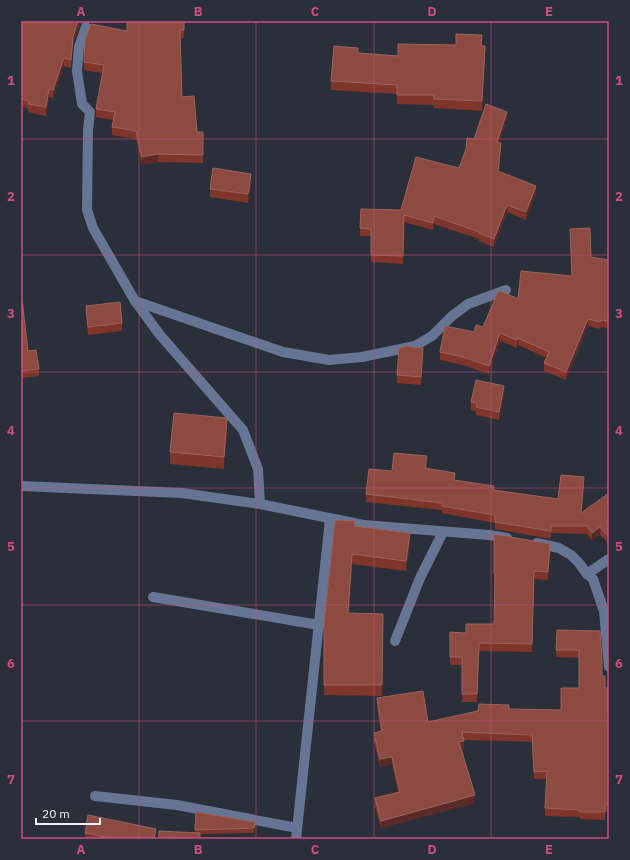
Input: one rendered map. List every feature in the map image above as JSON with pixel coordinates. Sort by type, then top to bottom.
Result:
[{"type":"street","points":[[86,27],[79,47],[77,72],[82,104],[90,112],[88,130],[87,210],[93,228],[135,301],[160,335],[243,430],[258,469],[260,504]]},
{"type":"street","points":[[135,301],[283,352],[329,360],[362,357],[415,346],[432,336],[452,316],[468,304],[506,290]]},
{"type":"street","points":[[21,486],[175,493],[260,504],[364,525],[489,535],[515,539]]},
{"type":"street","points":[[296,839],[330,519]]},
{"type":"street","points":[[395,641],[420,578],[443,532]]},
{"type":"street","points":[[528,541],[558,548],[571,555],[580,563],[587,574],[593,579],[604,611],[609,666]]},
{"type":"street","points":[[587,574],[609,559]]},
{"type":"street","points":[[153,597],[319,625]]},
{"type":"street","points":[[95,796],[177,805],[297,828]]},
{"type":"building","points":[[21,21],[78,21],[73,37],[71,60],[64,58],[53,90],[49,89],[46,107],[28,104],[29,101],[21,99]]},
{"type":"building","points":[[127,21],[184,21],[184,30],[180,30],[182,97],[194,96],[197,132],[203,132],[203,155],[158,154],[142,157],[136,131],[112,127],[115,112],[96,109],[104,65],[84,62],[85,40],[91,24],[127,31]]},
{"type":"building","points":[[456,34],[482,35],[481,46],[485,46],[482,101],[434,99],[434,95],[397,95],[397,85],[331,81],[334,46],[358,48],[358,53],[398,56],[398,44],[456,45]]},
{"type":"building","points":[[486,104],[507,112],[497,142],[501,143],[498,171],[536,186],[526,212],[507,205],[494,239],[434,216],[433,223],[404,215],[403,256],[371,255],[371,229],[360,228],[361,209],[401,210],[416,157],[459,168],[466,149],[467,138],[474,139]]},
{"type":"building","points":[[213,168],[251,174],[248,194],[210,189]]},
{"type":"building","points":[[590,228],[591,257],[609,260],[609,321],[601,320],[600,322],[588,319],[566,372],[544,363],[549,352],[518,338],[517,340],[500,333],[489,366],[463,357],[440,352],[445,326],[474,332],[476,325],[483,327],[498,292],[501,291],[518,299],[521,271],[572,276],[570,229]]},
{"type":"building","points":[[21,299],[28,351],[36,350],[39,369],[21,371]]},
{"type":"building","points":[[120,302],[122,323],[88,327],[86,306]]},
{"type":"building","points":[[406,346],[423,348],[421,377],[397,375],[399,348]]},
{"type":"building","points":[[476,380],[504,386],[499,412],[476,407],[477,403],[471,402]]},
{"type":"building","points":[[174,413],[227,418],[224,457],[170,452]]},
{"type":"building","points":[[394,453],[427,456],[425,468],[455,473],[454,480],[494,486],[493,490],[558,499],[561,475],[584,477],[581,513],[609,493],[609,537],[600,527],[592,533],[587,526],[551,526],[551,531],[495,522],[495,515],[442,506],[442,503],[366,494],[369,469],[392,471]]},
{"type":"building","points":[[335,520],[355,521],[354,526],[410,533],[406,561],[352,554],[348,613],[383,614],[382,685],[324,685],[324,623]]},
{"type":"building","points":[[494,534],[550,544],[548,572],[534,571],[532,644],[479,643],[477,694],[462,694],[462,657],[450,657],[450,632],[466,633],[466,624],[494,624]]},
{"type":"building","points":[[557,630],[600,631],[602,676],[605,676],[605,688],[608,688],[609,709],[609,804],[605,805],[605,812],[580,812],[580,810],[545,808],[547,771],[534,772],[532,735],[462,732],[464,741],[459,742],[475,795],[381,821],[375,798],[400,792],[392,757],[380,759],[374,733],[382,731],[377,698],[423,691],[428,722],[478,711],[479,704],[509,705],[509,709],[561,710],[561,688],[579,688],[579,650],[556,650]]},
{"type":"building","points":[[196,812],[255,822],[254,828],[195,830]]},
{"type":"building","points":[[88,815],[156,829],[154,839],[115,839],[85,833]]},
{"type":"building","points":[[159,831],[200,833],[200,839],[159,839]]}]
